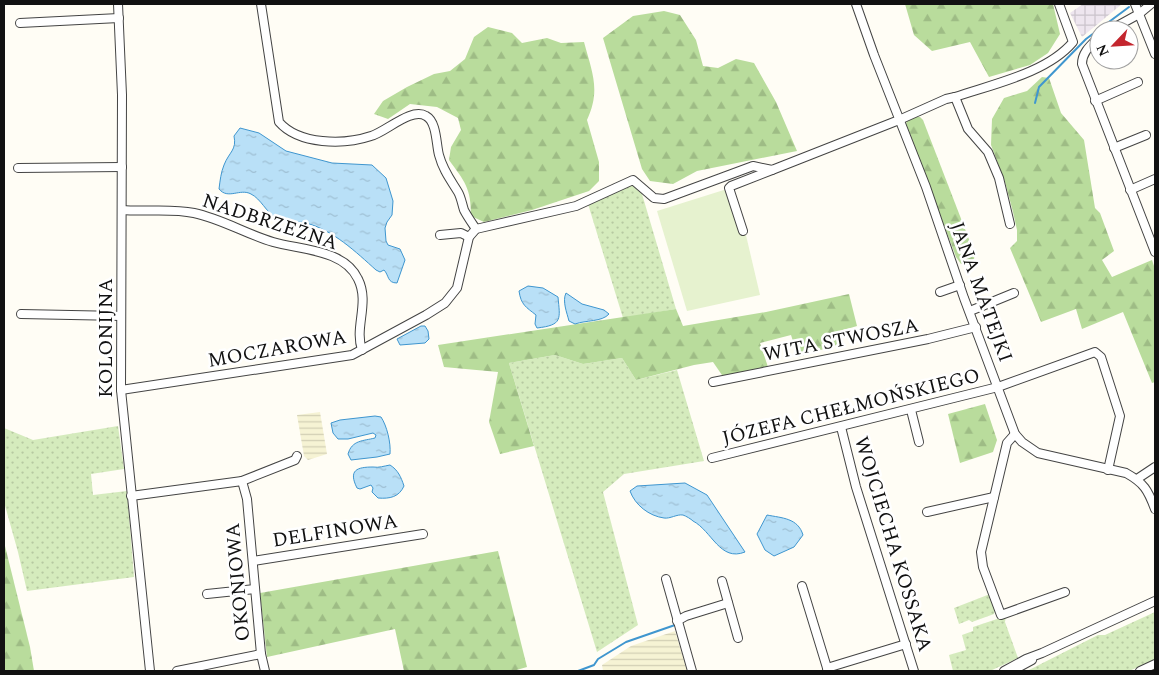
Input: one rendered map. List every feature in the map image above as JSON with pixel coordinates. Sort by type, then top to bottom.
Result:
[{"type":"street","name":"KOLONIJNA","points":[[118,4],[122,95],[121,390],[150,671]]},
{"type":"street","points":[[261,4],[278,122],[285,129],[318,141],[339,141],[370,137],[410,116],[420,114],[428,116],[433,125],[447,176],[459,193],[465,212],[476,229],[576,206],[633,180],[654,198],[664,199],[753,166],[772,170]]},
{"type":"street","name":"JANA MATEJKI","points":[[856,4],[1016,434],[1022,442],[1038,453],[1126,474],[1137,479]]},
{"type":"street","points":[[743,231],[729,188],[731,186],[899,120],[946,99],[1036,69],[1066,51],[1073,42],[1060,4]]},
{"type":"street","points":[[1135,4],[1155,54]]},
{"type":"street","points":[[1128,20],[1151,4]]},
{"type":"street","points":[[20,23],[119,18]]},
{"type":"street","points":[[1089,47],[1082,60],[1095,101],[1155,252]]},
{"type":"street","points":[[1095,101],[1138,82]]},
{"type":"street","points":[[955,97],[968,130],[988,152],[999,178],[1010,224]]},
{"type":"street","points":[[1114,148],[1146,135]]},
{"type":"street","points":[[18,168],[122,167]]},
{"type":"street","points":[[1130,190],[1155,179]]},
{"type":"street","name":"NADBRZEŻNA","points":[[122,210],[194,213],[218,220],[274,242],[313,249],[335,258],[345,264],[358,277],[363,293],[359,341],[362,350]]},
{"type":"street","name":"MOCZAROWA","points":[[121,390],[338,359],[352,355],[445,303],[457,288],[469,237],[476,229]]},
{"type":"street","points":[[440,235],[461,233],[469,237]]},
{"type":"street","points":[[940,292],[960,285]]},
{"type":"street","points":[[970,311],[1014,293]]},
{"type":"street","points":[[21,314],[121,316]]},
{"type":"street","name":"WITA STWOSZA","points":[[713,382],[928,339],[976,327]]},
{"type":"street","name":"JÓZEFA CHEŁMOŃSKIEGO","points":[[712,458],[998,387],[1095,352],[1101,357],[1120,416],[1108,470]]},
{"type":"street","points":[[911,410],[919,442]]},
{"type":"street","name":"WOJCIECHA KOSSAKA","points":[[840,426],[856,487],[914,671]]},
{"type":"street","points":[[1016,434],[1007,443],[981,558],[1001,615],[1065,592]]},
{"type":"street","points":[[132,496],[242,481],[295,460],[297,456]]},
{"type":"street","points":[[1155,467],[1137,479],[1146,488],[1155,509]]},
{"type":"street","name":"OKONIOWA","points":[[177,671],[261,654],[247,499],[242,481]]},
{"type":"street","points":[[927,512],[994,497]]},
{"type":"street","name":"DELFINOWA","points":[[253,561],[422,534]]},
{"type":"street","points":[[666,579],[692,671]]},
{"type":"street","points":[[722,581],[738,638]]},
{"type":"street","points":[[802,586],[828,670],[906,644]]},
{"type":"street","points":[[206,594],[255,588]]},
{"type":"street","points":[[1004,671],[1026,659],[1155,601]]},
{"type":"street","points":[[677,621],[686,616],[728,603]]},
{"type":"street","points":[[1012,671],[1042,653]]},
{"type":"street","points":[[261,654],[265,671]]},
{"type":"street","points":[[1140,671],[1155,664]]},
{"type":"shaded area","points":[[1083,4],[1122,4],[1103,20],[1089,20],[1089,31],[1082,37],[1070,13]]},
{"type":"shaded area","points":[[320,412],[327,454],[308,460],[304,456],[297,415]]},
{"type":"shaded area","points":[[675,631],[687,671],[603,671],[602,665],[631,646]]},
{"type":"green space","points":[[905,4],[1053,4],[1060,34],[1048,53],[1030,65],[989,77],[970,42],[932,51],[914,35]]},
{"type":"green space","points":[[664,11],[680,15],[696,40],[703,66],[718,68],[736,59],[754,63],[776,102],[797,151],[697,171],[673,184],[650,181],[642,169],[603,38],[633,16]]},
{"type":"green space","points":[[488,27],[512,33],[522,43],[547,38],[561,43],[584,42],[594,81],[594,99],[587,120],[599,162],[599,181],[589,191],[532,210],[484,222],[471,216],[470,199],[466,186],[449,160],[451,147],[461,130],[458,118],[437,107],[410,104],[388,119],[374,114],[383,101],[407,87],[434,74],[450,71],[465,59],[474,37]]},
{"type":"green space","points":[[1042,77],[1049,78],[1061,113],[1084,140],[1095,208],[1100,213],[1114,251],[1102,260],[1112,277],[1152,260],[1155,269],[1155,382],[1152,383],[1123,312],[1082,329],[1076,309],[1041,322],[1010,248],[1017,241],[1017,230],[1005,182],[991,145],[992,119],[1004,98],[1027,91]]},
{"type":"green space","points":[[913,117],[920,117],[923,120],[975,255],[974,259],[961,264],[956,257],[906,124],[907,120]]},
{"type":"green space","points":[[632,185],[642,194],[676,309],[623,318],[588,204]]},
{"type":"green space","points":[[727,189],[745,231],[760,295],[687,311],[657,211]]},
{"type":"green space","points":[[849,294],[857,326],[837,332],[837,345],[798,357],[791,335],[760,343],[768,367],[724,378],[713,362],[636,380],[622,358],[583,364],[555,355],[509,363],[534,446],[500,454],[489,422],[498,372],[444,367],[438,345],[676,309],[683,326],[766,312]]},
{"type":"green space","points":[[555,355],[583,364],[622,358],[636,380],[677,370],[704,461],[624,474],[603,492],[638,625],[597,652],[509,363]]},
{"type":"green space","points":[[985,404],[997,440],[993,452],[960,463],[948,414]]},
{"type":"green space","points":[[118,426],[124,469],[91,474],[93,495],[127,491],[134,577],[27,591],[4,502],[4,428],[33,440]]},
{"type":"green space","points":[[4,542],[30,647],[34,671],[4,671]]},
{"type":"green space","points":[[498,551],[527,667],[513,671],[404,671],[395,629],[267,657],[260,593]]},
{"type":"green space","points":[[990,594],[995,610],[994,614],[972,622],[969,620],[959,624],[954,608]]},
{"type":"green space","points":[[1155,612],[1155,660],[1129,671],[1027,671],[1098,635],[1105,635]]},
{"type":"green space","points":[[1006,616],[1005,622],[1018,658],[990,671],[953,671],[949,655],[966,650],[962,635],[973,631],[973,627]]},
{"type":"water","points":[[240,128],[259,133],[286,151],[332,163],[372,165],[386,178],[393,201],[392,215],[385,228],[386,241],[388,245],[400,249],[405,260],[397,283],[391,282],[384,270],[380,272],[376,270],[344,242],[326,231],[306,223],[283,221],[276,218],[251,194],[243,192],[226,194],[219,189],[223,168],[234,145],[234,136]]},
{"type":"water","points":[[528,286],[543,288],[558,297],[559,316],[556,323],[537,328],[535,324],[536,315],[524,305],[520,296],[519,291]]},
{"type":"water","points":[[566,293],[582,304],[604,310],[609,314],[598,320],[575,324],[569,321],[565,303]]},
{"type":"water","points":[[421,326],[425,326],[428,331],[429,339],[425,343],[400,345],[397,339]]},
{"type":"water","points":[[381,417],[385,425],[390,454],[351,460],[348,454],[352,446],[358,442],[375,438],[376,435],[373,433],[348,439],[338,439],[333,433],[331,423],[340,420]]},
{"type":"water","points":[[390,465],[399,474],[404,486],[397,495],[390,498],[378,498],[372,492],[373,488],[371,485],[360,489],[357,488],[353,477],[356,471],[367,467]]},
{"type":"water","points":[[685,483],[707,495],[745,552],[729,553],[717,544],[706,531],[684,515],[664,518],[653,515],[635,501],[630,491],[637,486]]},
{"type":"water","points":[[767,515],[789,520],[801,529],[803,535],[794,547],[774,556],[765,550],[757,534]]},
{"type":"waterway","points":[[1035,103],[1039,87],[1086,39],[1129,7]]},
{"type":"waterway","points":[[578,671],[594,665],[598,659],[626,642],[675,625]]}]
